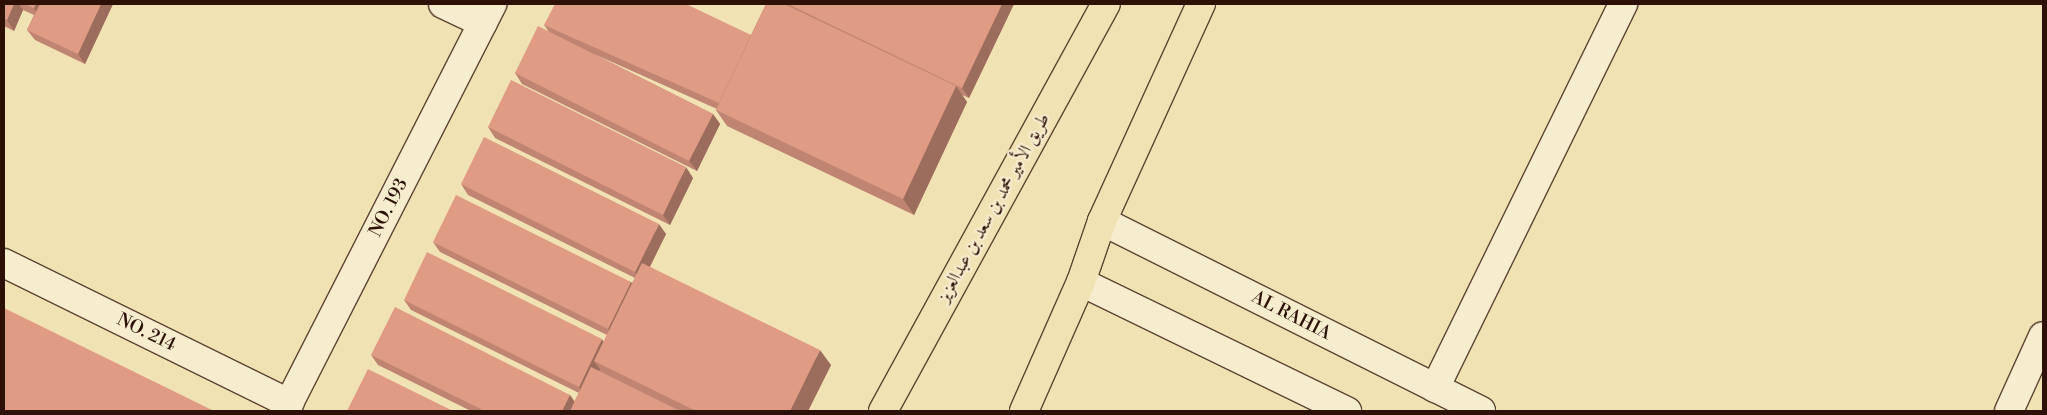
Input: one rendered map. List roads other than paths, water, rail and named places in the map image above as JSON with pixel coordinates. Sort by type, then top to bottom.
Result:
[{"type":"main road","name":"طريق الأمير محمد بن سعد بن عبدالعزيز","points":[[883,411],[1106,4]]},
{"type":"main road","points":[[1024,411],[1081,282],[1102,221],[1201,4]]},
{"type":"street","points":[[443,4],[488,14]]},
{"type":"street","points":[[1434,388],[1623,4]]},
{"type":"street","name":"NO. 193","points":[[287,407],[488,14]]},
{"type":"street","name":"AL RAHIA","points":[[1102,221],[1481,411]]},
{"type":"street","name":"NO. 214","points":[[4,262],[287,407]]},
{"type":"street","points":[[1081,282],[1347,411]]},
{"type":"street","points":[[2008,411],[2041,347]]}]
